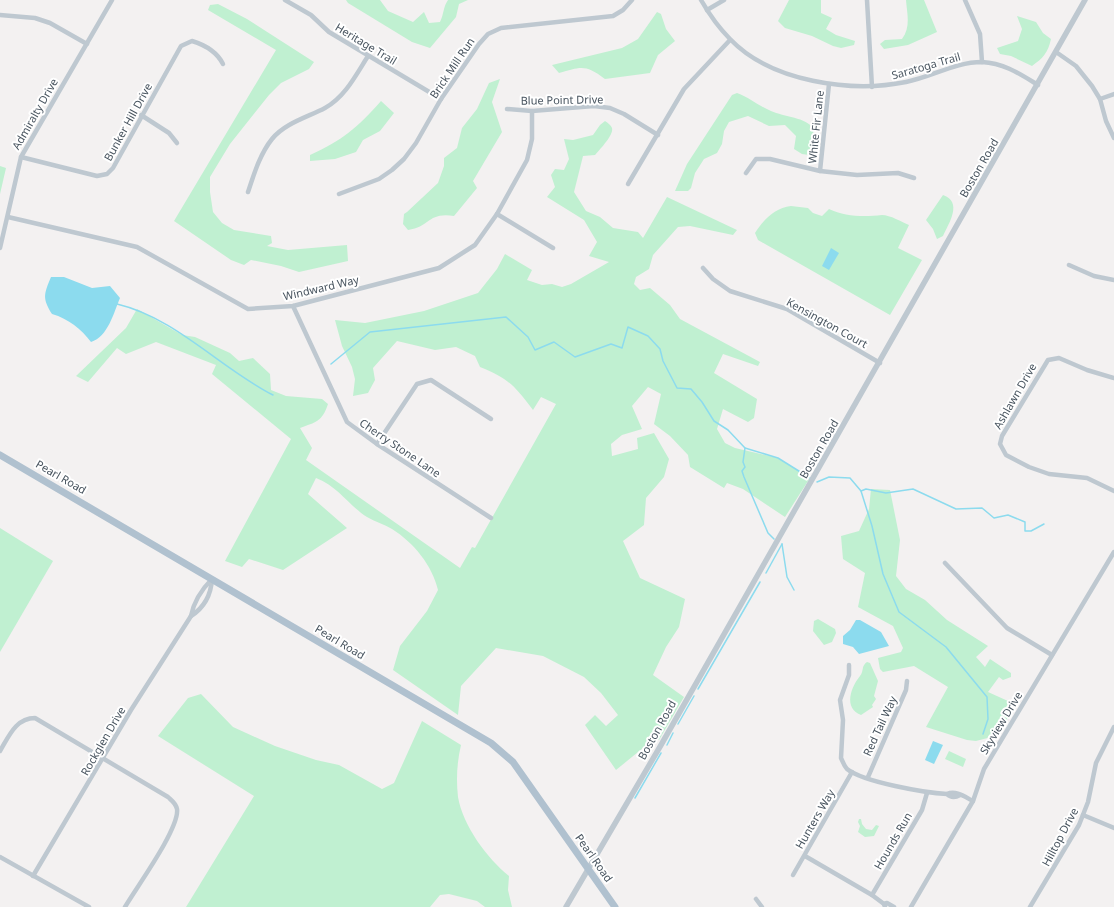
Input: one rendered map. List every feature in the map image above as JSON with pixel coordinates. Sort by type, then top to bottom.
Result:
[{"type":"main road","name":"Pearl Road","points":[[0,455],[495,747],[512,762],[615,907]]},
{"type":"street","name":"Admiralty Drive","points":[[0,248],[21,156],[112,0]]},
{"type":"street","name":"Heritage Trail","points":[[285,0],[311,15],[329,32],[441,99]]},
{"type":"street","name":"Brick Mill Run","points":[[339,194],[379,179],[404,159],[416,143],[441,99],[488,34],[500,28],[613,16],[623,10],[632,0]]},
{"type":"street","name":"Saratoga Trail","points":[[701,0],[730,40],[755,58],[780,70],[806,79],[829,84],[872,86],[908,82],[957,66],[982,62],[1006,67],[1038,84]]},
{"type":"street","points":[[707,10],[724,0]]},
{"type":"street","points":[[867,0],[872,86]]},
{"type":"street","points":[[965,0],[980,34],[982,62]]},
{"type":"street","name":"Boston Road","points":[[566,907],[880,363],[1084,0]]},
{"type":"street","points":[[0,15],[35,18],[50,23],[87,44]]},
{"type":"street","points":[[628,184],[684,89],[730,40]]},
{"type":"street","name":"Bunker Hill Drive","points":[[21,156],[97,176],[107,174],[113,168],[181,46],[192,41],[201,44],[219,56],[223,64]]},
{"type":"street","points":[[1056,52],[1068,59],[1084,75],[1100,99],[1106,121],[1114,138]]},
{"type":"street","points":[[248,192],[261,157],[273,138],[283,130],[326,107],[340,97],[368,56]]},
{"type":"street","name":"White Fir Lane","points":[[820,171],[829,84]]},
{"type":"street","points":[[1100,99],[1114,94]]},
{"type":"street","name":"Blue Point Drive","points":[[507,109],[532,111],[594,106],[610,108],[624,114],[658,134]]},
{"type":"street","name":"Windward Way","points":[[8,217],[137,246],[248,309],[293,306],[439,268],[475,245],[497,214],[527,160],[532,139],[532,111]]},
{"type":"street","points":[[142,115],[168,133],[177,143]]},
{"type":"street","points":[[746,173],[756,159],[770,159],[820,171],[857,175],[898,173],[914,178]]},
{"type":"street","points":[[497,214],[553,248]]},
{"type":"street","points":[[1069,265],[1094,276],[1114,280]]},
{"type":"street","name":"Kensington Court","points":[[703,268],[713,279],[730,291],[787,309],[880,363]]},
{"type":"street","name":"Cherry Stone Lane","points":[[293,306],[346,422],[377,444],[491,518]]},
{"type":"street","name":"Ashlawn Drive","points":[[1114,378],[1088,370],[1064,359],[1054,358],[1044,363],[1002,436],[1001,448],[1006,455],[1039,471],[1087,478],[1114,491]]},
{"type":"street","points":[[377,444],[417,384],[432,380],[492,419]]},
{"type":"street","name":"Skyview Drive","points":[[911,907],[973,801],[984,769],[1114,552]]},
{"type":"street","points":[[945,564],[1007,628],[1052,655]]},
{"type":"street","name":"Rockglen Drive","points":[[33,876],[131,710],[191,616],[193,606],[203,588],[212,579]]},
{"type":"street","name":"Rockglen Drive","points":[[191,616],[200,611],[211,593],[212,579]]},
{"type":"street","points":[[849,665],[849,674],[840,700],[843,720],[841,758],[843,764],[852,772],[927,794],[947,794],[951,792],[973,801]]},
{"type":"street","name":"Red Tail Way","points":[[868,777],[906,690],[907,681]]},
{"type":"street","points":[[0,751],[19,722],[26,718],[35,718],[168,797],[174,803],[177,809],[173,825],[160,852],[125,907]]},
{"type":"street","name":"Hilltop Drive","points":[[1030,907],[1083,815],[1096,763],[1114,727]]},
{"type":"street","name":"Hunters Way","points":[[793,875],[852,772]]},
{"type":"street","name":"Hounds Run","points":[[872,895],[922,810],[927,794]]},
{"type":"street","points":[[1083,815],[1114,828]]},
{"type":"street","points":[[804,856],[872,895],[884,905],[887,903],[894,907]]},
{"type":"street","points":[[0,857],[89,907]]},
{"type":"street","points":[[756,899],[762,907]]},
{"type":"green space","points":[[346,0],[380,0],[388,11],[413,22],[424,12],[429,23],[440,22],[448,0],[468,0],[459,4],[456,17],[430,48],[412,42],[348,3]]},
{"type":"green space","points":[[789,0],[821,0],[821,13],[832,18],[826,29],[836,35],[855,41],[854,45],[841,48],[833,46],[812,36],[785,28],[778,21]]},
{"type":"green space","points":[[906,0],[924,0],[937,32],[908,45],[884,49],[880,44],[885,40],[902,39],[907,30],[908,20]]},
{"type":"green space","points":[[218,4],[247,19],[314,62],[309,69],[281,83],[269,95],[230,144],[210,177],[210,192],[213,212],[222,223],[234,230],[271,236],[272,243],[267,246],[288,250],[347,245],[348,261],[299,272],[281,266],[251,260],[244,265],[231,260],[174,221],[276,50],[208,10],[210,5]]},
{"type":"green space","points":[[657,12],[661,14],[666,29],[675,41],[658,55],[650,73],[605,79],[592,71],[583,68],[559,73],[552,65],[622,48],[638,39]]},
{"type":"green space","points":[[1017,16],[1036,22],[1043,33],[1051,39],[1044,55],[1032,66],[1011,56],[1000,54],[997,48],[1018,41],[1022,29]]},
{"type":"green space","points":[[500,79],[492,102],[502,132],[473,181],[477,188],[454,216],[439,216],[421,226],[408,230],[403,224],[404,214],[438,183],[444,166],[444,158],[457,148],[462,128],[477,109],[489,83]]},
{"type":"green space","points":[[737,93],[771,111],[806,122],[810,125],[814,129],[809,155],[802,154],[794,149],[796,136],[785,125],[769,126],[748,116],[729,122],[724,131],[722,144],[717,153],[704,159],[695,173],[691,188],[688,191],[675,191],[687,164],[732,95]]},
{"type":"green space","points":[[381,101],[394,113],[380,131],[363,140],[356,152],[335,159],[310,161],[310,155],[332,144],[357,126]]},
{"type":"green space","points":[[605,121],[612,128],[611,134],[595,155],[583,156],[574,192],[586,211],[600,217],[613,228],[638,232],[643,238],[667,197],[737,230],[733,235],[690,226],[678,227],[653,255],[649,269],[636,277],[634,284],[640,290],[650,288],[670,305],[680,319],[760,362],[758,366],[723,354],[714,373],[757,399],[754,418],[748,422],[723,409],[717,429],[725,443],[735,448],[778,458],[810,478],[785,517],[743,489],[727,483],[724,488],[690,467],[688,455],[670,436],[654,424],[661,394],[648,387],[632,406],[642,429],[622,435],[611,444],[612,456],[638,449],[637,438],[654,433],[669,459],[664,477],[646,498],[644,525],[623,541],[640,578],[685,599],[679,627],[666,647],[653,675],[684,697],[659,740],[654,739],[616,770],[585,725],[595,715],[606,726],[618,715],[601,693],[584,677],[543,656],[496,648],[461,686],[458,715],[393,670],[400,646],[427,611],[438,590],[435,581],[427,563],[408,541],[392,529],[367,517],[331,486],[324,482],[316,478],[308,494],[347,528],[283,570],[249,559],[242,567],[225,561],[291,439],[212,374],[216,365],[156,342],[126,354],[117,348],[88,382],[76,376],[126,328],[137,309],[182,335],[195,337],[230,353],[239,361],[253,358],[270,374],[271,390],[286,396],[322,399],[328,404],[321,418],[300,428],[312,448],[306,460],[460,568],[472,547],[475,548],[556,404],[541,397],[533,410],[516,389],[504,379],[480,367],[475,356],[456,347],[435,350],[397,341],[373,368],[375,380],[368,393],[353,396],[355,379],[352,367],[342,346],[335,320],[365,323],[424,311],[478,293],[497,269],[505,254],[532,270],[527,280],[542,285],[552,284],[562,287],[571,284],[609,262],[589,256],[597,242],[584,220],[547,197],[555,187],[551,175],[555,169],[564,170],[569,159],[564,139],[573,140],[593,135]]},
{"type":"green space","points":[[0,166],[6,168],[0,194]]},
{"type":"green space","points":[[943,195],[949,198],[952,203],[953,213],[943,236],[937,239],[933,229],[926,220]]},
{"type":"green space","points":[[791,206],[808,208],[813,213],[822,216],[829,209],[842,214],[855,216],[885,215],[909,225],[898,248],[922,260],[890,315],[758,240],[755,233],[762,223],[770,215],[780,209]]},
{"type":"green space","points":[[871,489],[890,490],[900,540],[896,576],[906,589],[925,600],[947,620],[988,646],[976,657],[985,667],[990,659],[1011,673],[1011,677],[1003,680],[999,677],[988,692],[1008,701],[1007,721],[999,735],[976,741],[967,740],[926,727],[948,687],[914,666],[883,672],[880,669],[878,658],[901,652],[903,648],[893,626],[858,607],[865,573],[843,559],[841,536],[859,531],[869,509]]},
{"type":"green space","points":[[0,528],[53,561],[0,652]]},
{"type":"green space","points":[[818,619],[835,629],[836,633],[832,642],[824,645],[813,631],[814,621]]},
{"type":"green space","points":[[867,662],[870,663],[878,681],[874,696],[876,699],[872,705],[873,707],[861,715],[855,712],[852,708],[850,697],[864,665]]},
{"type":"green space","points":[[201,694],[233,727],[275,746],[316,760],[339,765],[382,789],[394,783],[422,721],[461,745],[457,777],[458,797],[461,808],[477,841],[492,860],[509,876],[508,890],[512,907],[485,907],[477,901],[449,894],[440,895],[430,907],[186,907],[254,796],[158,736],[188,698]]},
{"type":"green space","points":[[949,751],[966,759],[963,767],[945,759]]},
{"type":"green space","points":[[859,819],[861,819],[862,824],[866,829],[872,830],[876,825],[879,826],[874,836],[865,837],[858,832],[860,826],[858,822]]},
{"type":"water","points":[[831,248],[839,253],[829,270],[822,266]]},
{"type":"water","points":[[51,277],[64,277],[92,288],[110,286],[120,298],[113,317],[102,335],[91,342],[74,325],[52,314],[45,300]]},
{"type":"water","points":[[856,620],[860,620],[881,632],[889,646],[859,654],[853,647],[843,644],[843,636],[850,630]]},
{"type":"water","points":[[933,741],[943,745],[934,764],[925,760]]},
{"type":"waterway","points":[[117,304],[159,320],[254,384],[273,395]]},
{"type":"waterway","points":[[331,364],[370,332],[506,317],[528,337],[535,350],[554,342],[575,357],[611,344],[622,348],[628,327],[648,336],[660,349],[663,361],[677,388],[691,389],[702,402],[714,421],[728,430],[745,448],[778,458],[810,478]]},
{"type":"waterway","points":[[745,448],[743,462],[745,467],[742,471],[768,533],[774,539]]},
{"type":"waterway","points":[[817,482],[829,477],[850,478],[861,491],[872,526],[883,574],[899,612],[946,647],[987,697],[988,719],[983,734]]},
{"type":"waterway","points":[[861,491],[866,489],[886,493],[913,489],[956,509],[982,508],[994,518],[1008,515],[1025,522],[1025,531],[1031,531],[1044,524]]},
{"type":"waterway","points":[[782,544],[787,577],[794,590]]},
{"type":"waterway","points":[[766,573],[782,544]]},
{"type":"waterway","points":[[698,689],[760,582]]},
{"type":"waterway","points":[[678,724],[694,696]]},
{"type":"waterway","points":[[667,745],[673,733]]},
{"type":"waterway","points":[[635,798],[661,753]]}]
